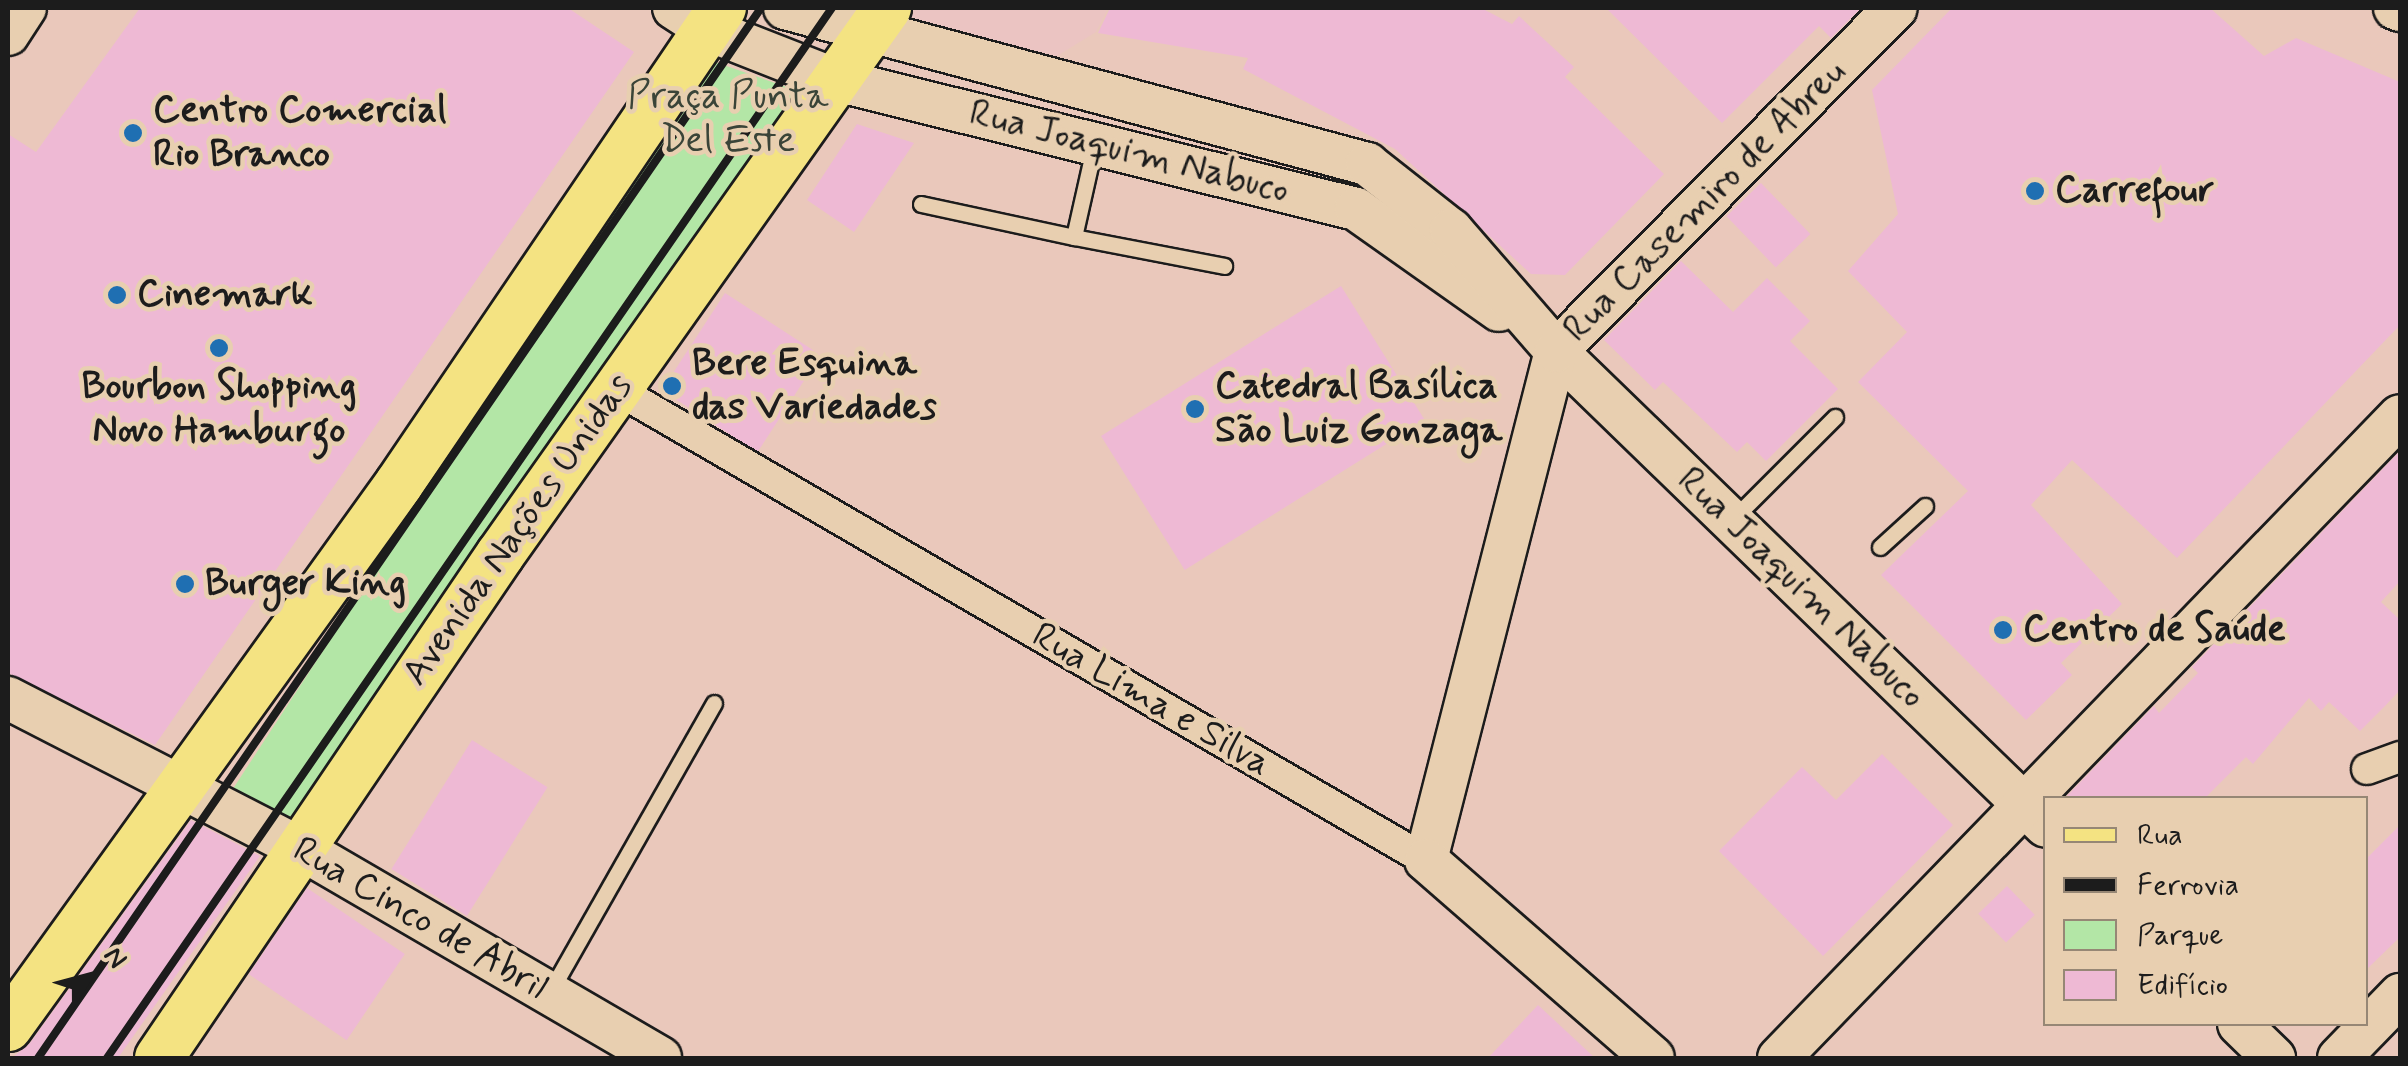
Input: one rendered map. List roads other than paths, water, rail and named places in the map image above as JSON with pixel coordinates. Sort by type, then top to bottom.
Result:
[{"type":"main road","points":[[8,1027],[179,782],[400,484],[701,15]]},
{"type":"main road","name":"Avenida Nações Unidas","points":[[160,1058],[298,847],[877,21]]},
{"type":"street","points":[[8,34],[25,8]]},
{"type":"street","name":"Rua Joaquim Nabuco","points":[[786,8],[877,21],[1368,164],[1451,230],[1556,351],[2034,814]]},
{"type":"street","name":"Rua Casemiro de Abreu","points":[[1556,351],[1896,8]]},
{"type":"street","name":"Rua Joaquim Nabuco","points":[[701,15],[836,80],[1356,209],[1556,351]]},
{"type":"street","points":[[1426,860],[1556,351]]},
{"type":"street","name":"Rua Lima e Silva","points":[[616,389],[1426,860],[1653,1058]]},
{"type":"street","points":[[2051,796],[2400,416]]},
{"type":"street","name":"Rua Cinco de Abril","points":[[8,698],[179,782],[298,847],[660,1058]]},
{"type":"street","points":[[2367,769],[2400,757]]},
{"type":"street","points":[[1780,1058],[2034,814]]},
{"type":"street","points":[[2339,1058],[2400,996]]},
{"type":"street","points":[[2241,1026],[2274,1058]]},
{"type":"lane","points":[[1074,237],[1095,144]]},
{"type":"lane","points":[[921,204],[1224,266]]},
{"type":"lane","points":[[1732,521],[1836,418]]},
{"type":"lane","points":[[1880,547],[1925,506]]},
{"type":"lane","points":[[549,993],[714,703]]},
{"type":"railway","points":[[38,1058],[761,8]]},
{"type":"railway","points":[[107,1058],[832,8]]},
{"type":"place","name":"Centro Comercial Rio Branco","points":[[133,133]]},
{"type":"place","name":"Carrefour","points":[[2035,191]]},
{"type":"place","name":"Cinemark","points":[[117,295]]},
{"type":"place","name":"Bourbon Shopping Novo Hamburgo","points":[[219,348]]},
{"type":"place","name":"Bere Esquina das Variedades","points":[[672,386]]},
{"type":"place","name":"Catedral Basílica São Luiz Gonzaga","points":[[1195,409]]},
{"type":"place","name":"Burger King","points":[[185,584]]},
{"type":"place","name":"Centro de Saúde","points":[[2003,630]]},
{"type":"park label","name":"Praça Punta Del Este","points":[[728,118]]}]
